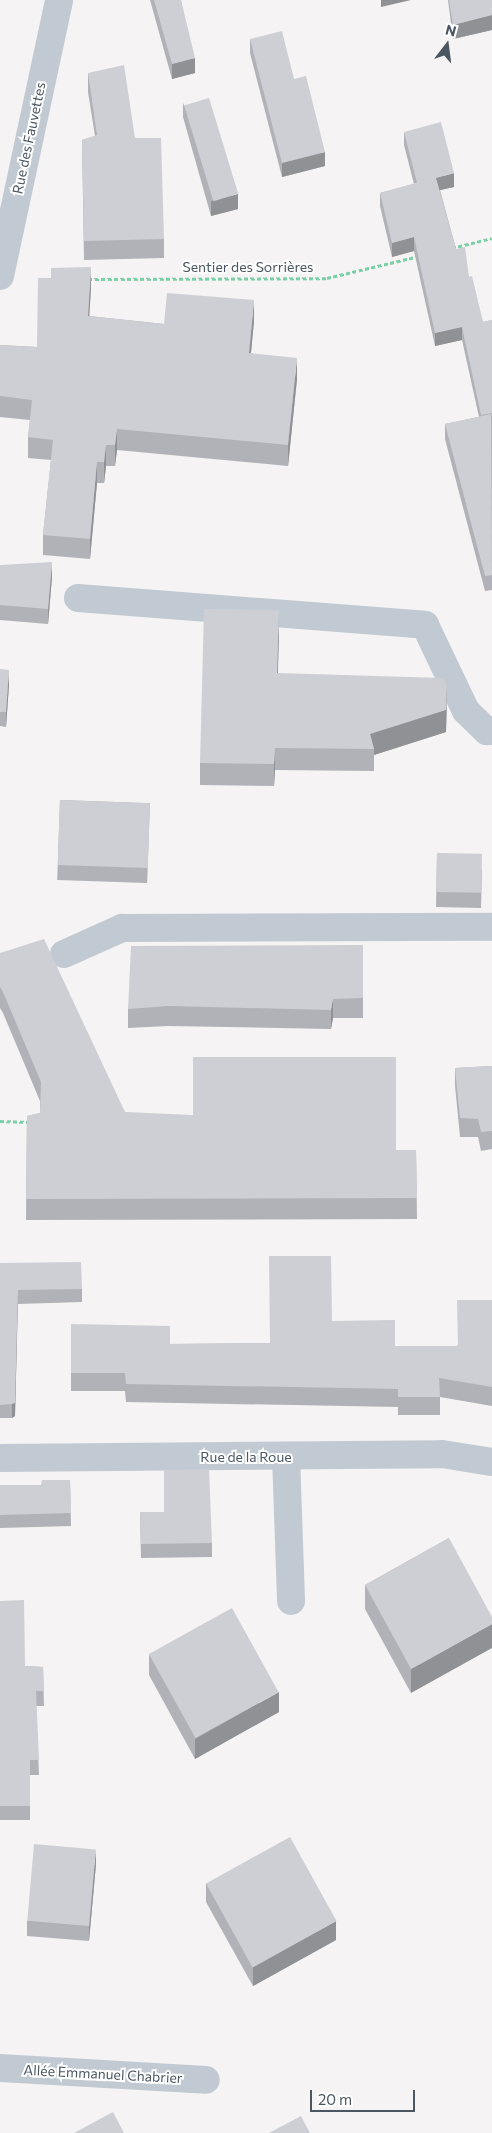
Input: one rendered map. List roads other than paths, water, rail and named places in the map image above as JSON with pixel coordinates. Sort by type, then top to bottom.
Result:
[{"type":"street","name":"Rue des Fauvettes","points":[[0,276],[59,0]]},
{"type":"street","points":[[78,598],[425,625],[466,711],[487,731],[492,731]]},
{"type":"street","points":[[64,954],[122,928],[492,927]]},
{"type":"street","name":"Rue de la Roue","points":[[0,1458],[442,1454],[492,1462]]},
{"type":"street","points":[[286,1456],[291,1601]]},
{"type":"street","name":"Allée Emmanuel Chabrier","points":[[0,2068],[206,2080]]}]
